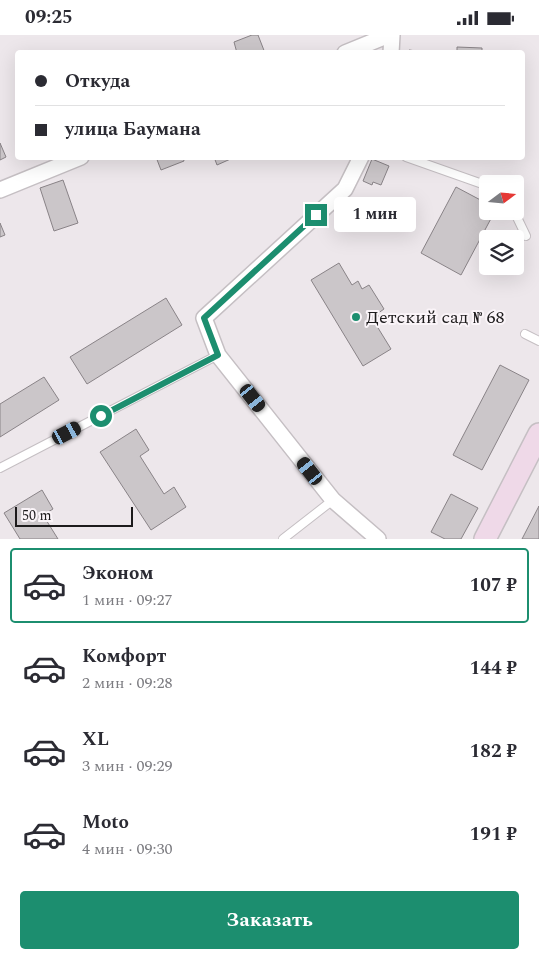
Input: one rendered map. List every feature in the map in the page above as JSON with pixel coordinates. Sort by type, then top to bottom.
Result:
[{"type":"main road","points":[[485,539],[539,434]]},
{"type":"street","points":[[353,50],[391,35],[391,50]]},
{"type":"street","points":[[0,190],[75,160]]},
{"type":"street","points":[[359,160],[345,189],[204,318],[218,355],[333,501],[378,539]]},
{"type":"lane","points":[[414,160],[479,183]]},
{"type":"lane","points":[[518,220],[526,236]]},
{"type":"lane","points":[[525,334],[539,341]]},
{"type":"lane","points":[[0,469],[218,355]]},
{"type":"lane","points":[[283,539],[333,501]]},
{"type":"building","points":[[252,35],[258,35],[264,50],[236,50],[234,42]]},
{"type":"building","points":[[457,47],[482,48],[482,50],[457,50]]},
{"type":"building","points":[[0,143],[6,157],[0,160]]},
{"type":"building","points":[[157,160],[184,160],[184,161],[161,170]]},
{"type":"building","points":[[215,160],[228,160],[217,165]]},
{"type":"building","points":[[372,160],[389,166],[381,185],[373,182],[372,185],[363,181]]},
{"type":"building","points":[[63,180],[78,223],[54,231],[40,188]]},
{"type":"building","points":[[456,187],[479,199],[479,220],[490,220],[485,230],[479,230],[479,241],[461,275],[421,253]]},
{"type":"building","points":[[0,223],[5,235],[0,237]]},
{"type":"building","name":"Детский сад № 68","points":[[339,263],[352,285],[358,281],[362,289],[369,285],[384,309],[377,314],[381,320],[375,323],[391,349],[363,366],[311,280]]},
{"type":"building","points":[[166,298],[182,325],[87,384],[70,357]]},
{"type":"building","points":[[500,365],[529,380],[482,470],[453,455]]},
{"type":"building","points":[[44,377],[59,400],[0,437],[0,404]]},
{"type":"building","points":[[136,429],[149,450],[140,456],[164,494],[174,487],[186,507],[151,530],[100,452]]},
{"type":"building","points":[[42,490],[53,509],[43,515],[58,539],[20,539],[4,513]]},
{"type":"building","points":[[451,494],[478,508],[461,539],[445,539],[431,532]]},
{"type":"building","points":[[539,506],[539,539],[522,539]]},
{"type":"place","name":"Детский сад № 68","points":[[356,317]]},
{"type":"route","points":[[101,416],[218,355],[204,318],[316,215]]}]
